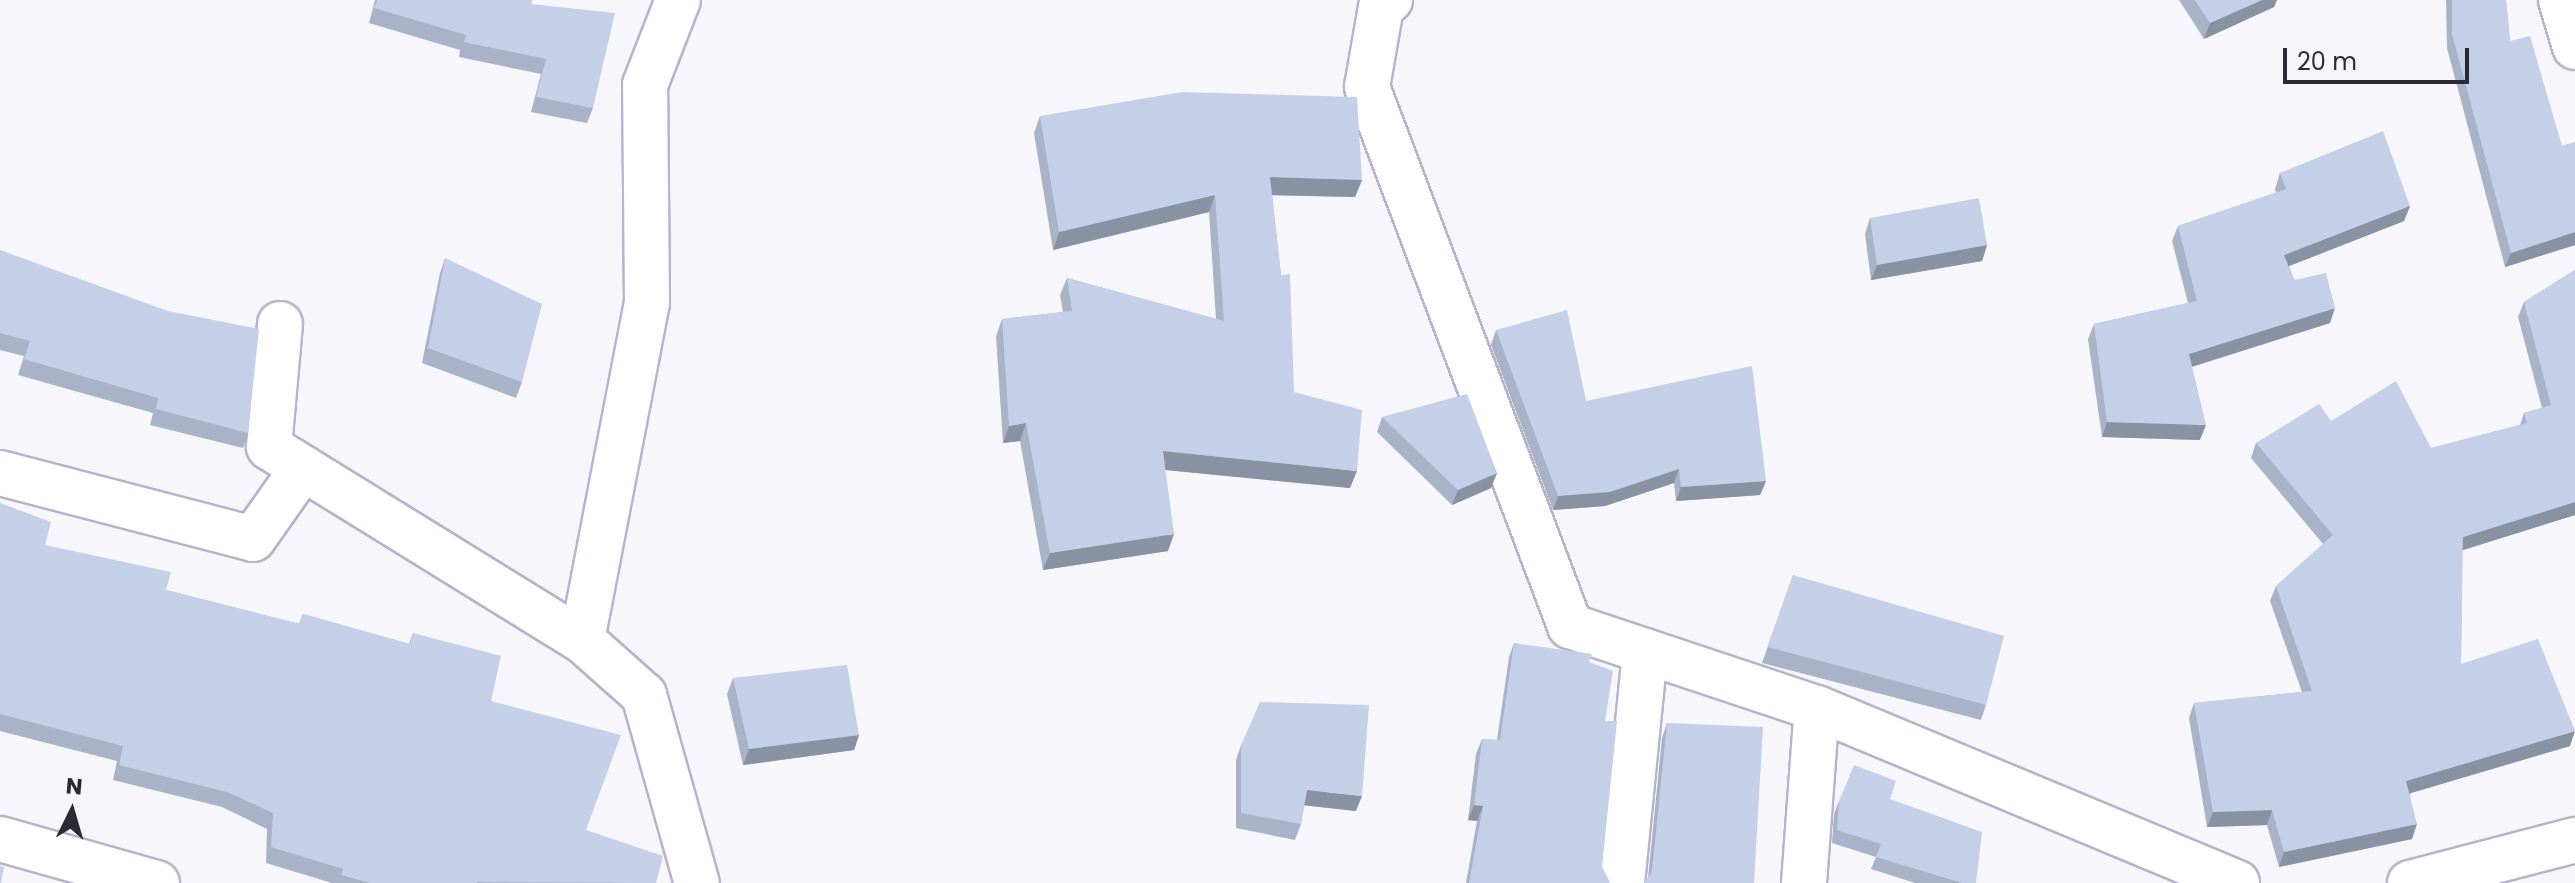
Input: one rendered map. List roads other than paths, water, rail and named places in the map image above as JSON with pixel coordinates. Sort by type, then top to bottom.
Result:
[{"type":"street","points":[[582,640],[647,303],[645,85],[678,0]]},
{"type":"street","points":[[1390,0],[1381,7],[1367,87],[1570,626],[1817,708],[2237,883]]},
{"type":"street","points":[[2561,0],[2575,47]]},
{"type":"street","points":[[280,324],[269,447],[582,640],[644,695],[697,883]]},
{"type":"street","points":[[0,473],[253,539],[303,468]]},
{"type":"street","points":[[1622,883],[1645,651]]},
{"type":"street","points":[[1804,883],[1817,708]]},
{"type":"street","points":[[0,839],[157,883]]},
{"type":"street","points":[[2410,883],[2575,840]]}]
